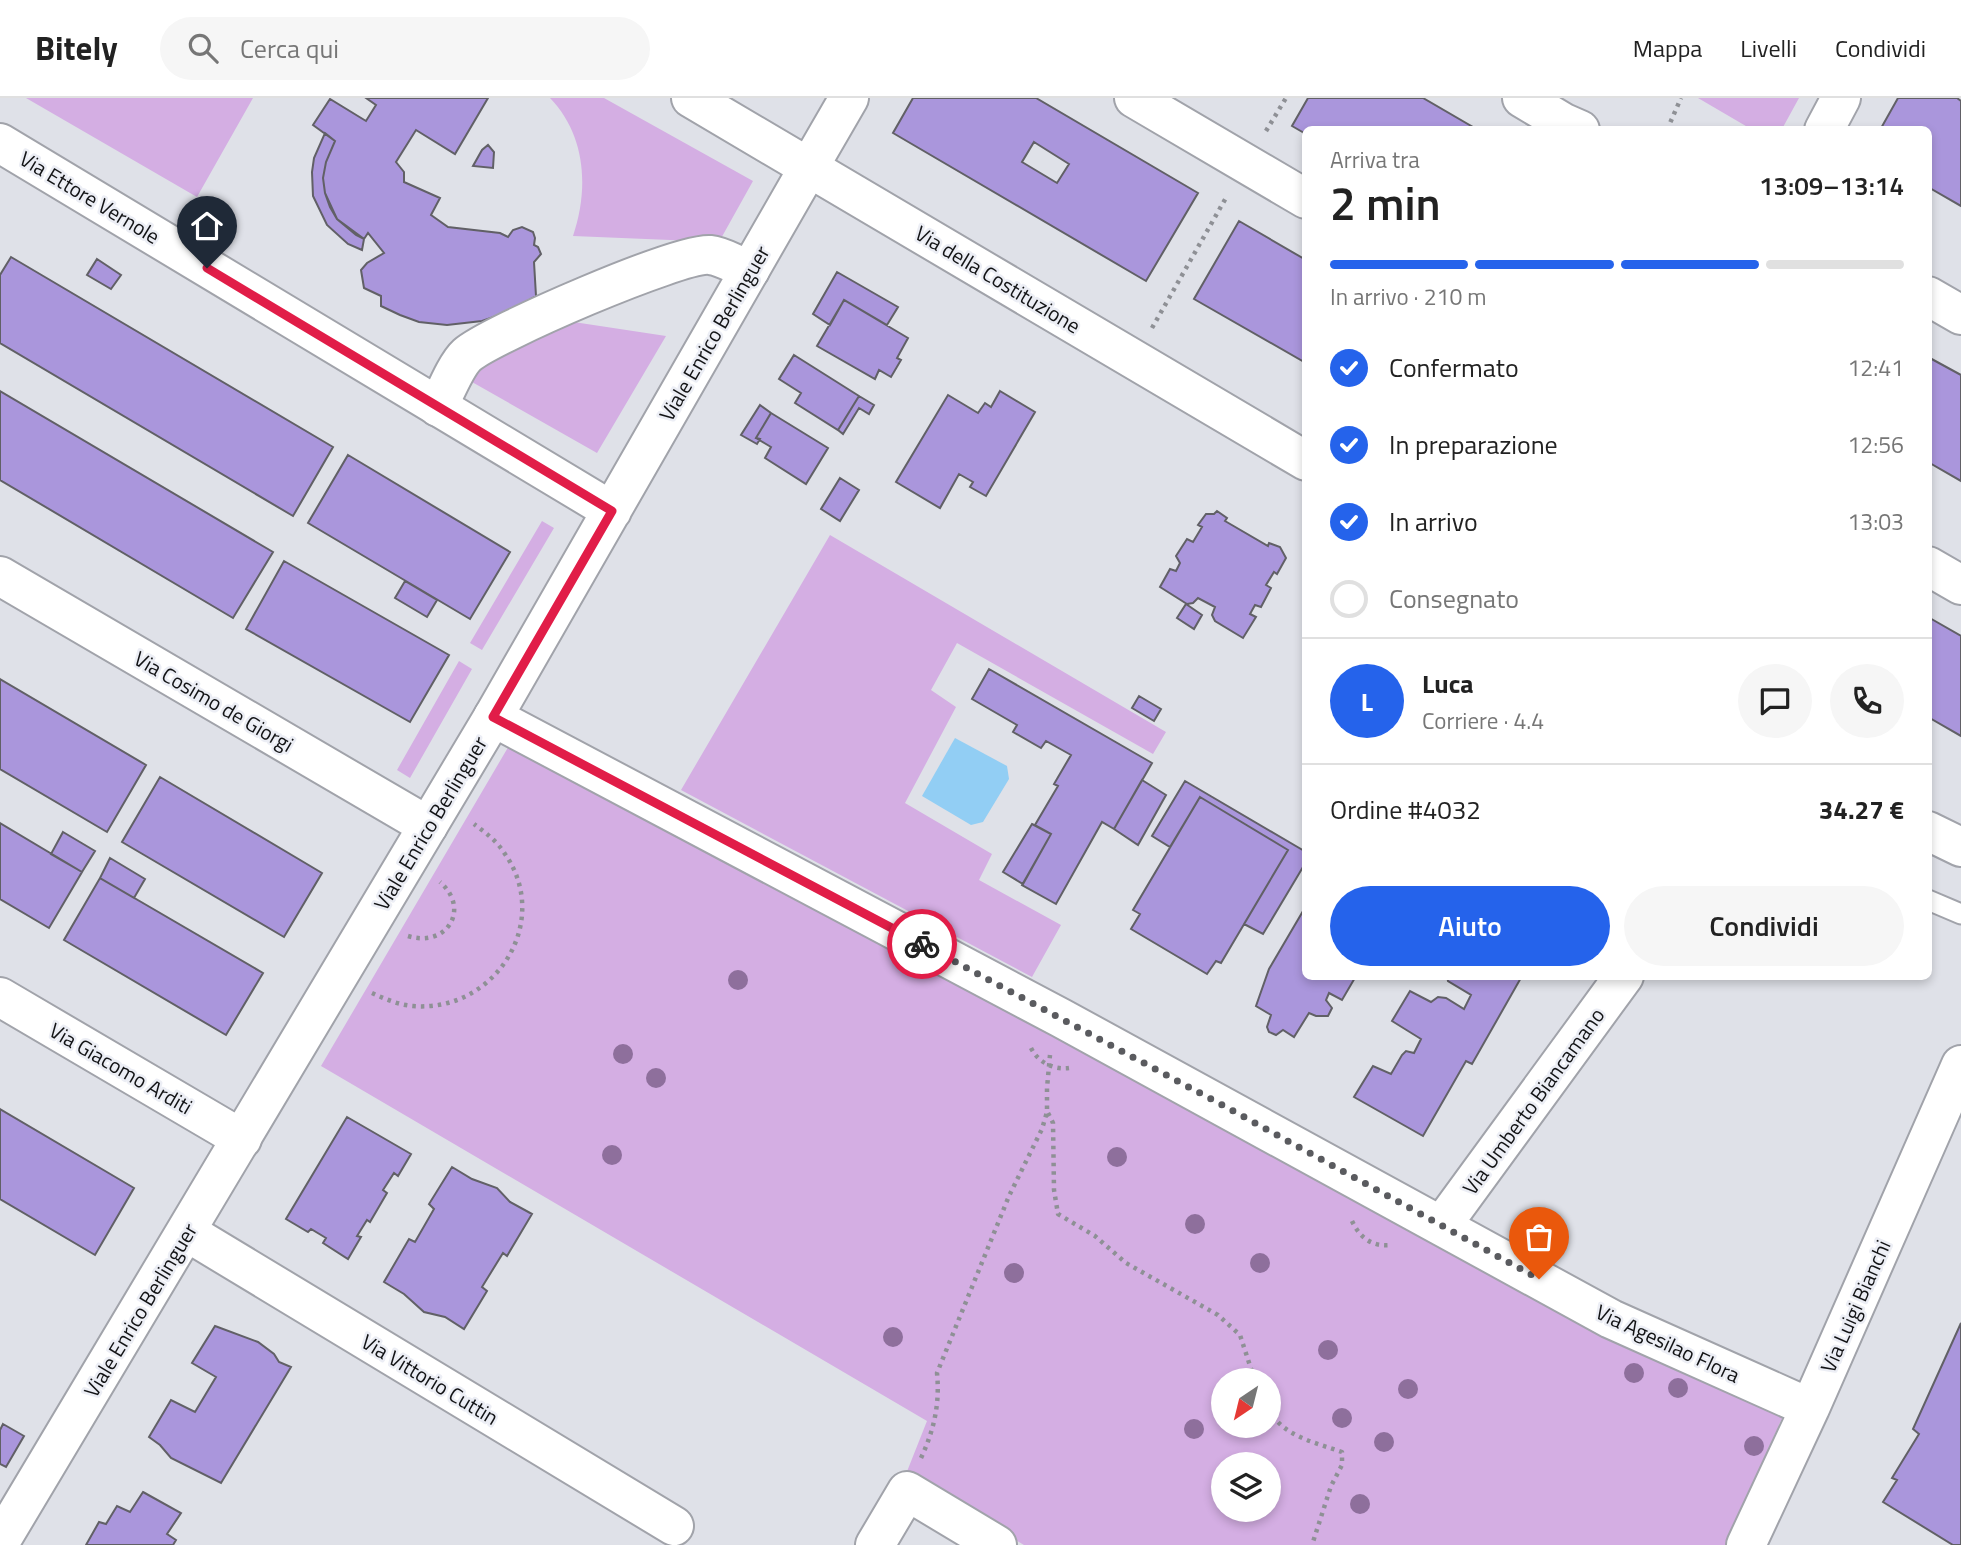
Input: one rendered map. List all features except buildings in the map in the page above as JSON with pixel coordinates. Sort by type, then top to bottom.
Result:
[{"type":"street","name":"Via della Costituzione","points":[[691,98],[1302,459]]},
{"type":"street","name":"Viale Enrico Berlinguer","points":[[0,1542],[493,717],[849,98]]},
{"type":"street","points":[[1134,98],[1302,197]]},
{"type":"street","points":[[1522,98],[1572,126]]},
{"type":"street","points":[[1826,126],[1842,98]]},
{"type":"street","name":"Via Ettore Vernole","points":[[0,143],[612,511]]},
{"type":"street","points":[[438,407],[464,358],[481,344],[597,292],[689,257],[711,255],[750,270]]},
{"type":"street","points":[[1932,298],[1961,315]]},
{"type":"street","points":[[1932,568],[1961,585]]},
{"type":"street","name":"Via Cosimo de Giorgi","points":[[0,576],[428,826]]},
{"type":"street","name":"Via Agesilao Flora","points":[[493,717],[1061,1017],[1611,1319],[1810,1408]]},
{"type":"street","points":[[1932,833],[1961,847]]},
{"type":"street","name":"Via Umberto Biancamano","points":[[1442,1225],[1621,980]]},
{"type":"street","name":"Via Giacomo Arditi","points":[[0,997],[242,1139]]},
{"type":"street","name":"Via Luigi Bianchi","points":[[1755,1542],[1810,1408],[1961,1065]]},
{"type":"street","name":"Via Vittorio Cuttin","points":[[187,1232],[674,1526]]},
{"type":"street","points":[[875,1545],[907,1491],[997,1545]]},
{"type":"lane","points":[[1932,902],[1961,914]]},
{"type":"path","points":[[1135,359],[1245,164],[1286,98]]},
{"type":"path","points":[[1669,126],[1681,98]]},
{"type":"path","points":[[371,993],[411,1006],[455,1002],[476,992],[493,979],[507,962],[517,941],[522,920],[522,898],[517,876],[507,856],[493,838],[472,823]]},
{"type":"path","points":[[407,936],[417,939],[430,938],[441,934],[450,925],[454,901],[449,890],[439,881]]},
{"type":"path","points":[[907,1491],[934,1419],[939,1397],[937,1373],[1009,1196],[1034,1147],[1047,1112],[1051,1058],[1049,1044],[1061,1017]]},
{"type":"path","points":[[1047,1112],[1053,1124],[1054,1190],[1058,1213],[1095,1236],[1126,1263],[1218,1315],[1240,1335],[1251,1368]]},
{"type":"path","points":[[1281,1425],[1287,1431],[1342,1452],[1342,1465],[1331,1486],[1312,1545]]},
{"type":"shaded area","points":[[26,98],[253,98],[197,197]]},
{"type":"shaded area","points":[[550,98],[604,98],[753,181],[719,242],[573,236],[581,200],[581,163],[571,129]]},
{"type":"shaded area","points":[[1698,98],[1799,98],[1784,126],[1746,126]]},
{"type":"shaded area","points":[[567,321],[666,336],[597,453],[472,382],[480,367]]},
{"type":"shaded area","points":[[542,521],[554,528],[482,650],[470,643]]},
{"type":"shaded area","points":[[830,535],[1166,732],[1153,754],[957,643],[931,690],[956,707],[905,803],[992,854],[979,880],[1061,925],[1032,977],[681,790]]},
{"type":"shaded area","points":[[459,661],[472,669],[410,778],[397,770]]},
{"type":"shaded area","points":[[510,744],[1783,1416],[1725,1545],[1024,1545],[906,1474],[927,1421],[321,1066]]},
{"type":"water","points":[[955,738],[1007,766],[1009,779],[983,822],[971,825],[922,796]]},
{"type":"way so far","points":[[922,944],[1061,1017],[1539,1279]]},
{"type":"route","points":[[207,268],[612,511],[493,717],[922,944]]}]
